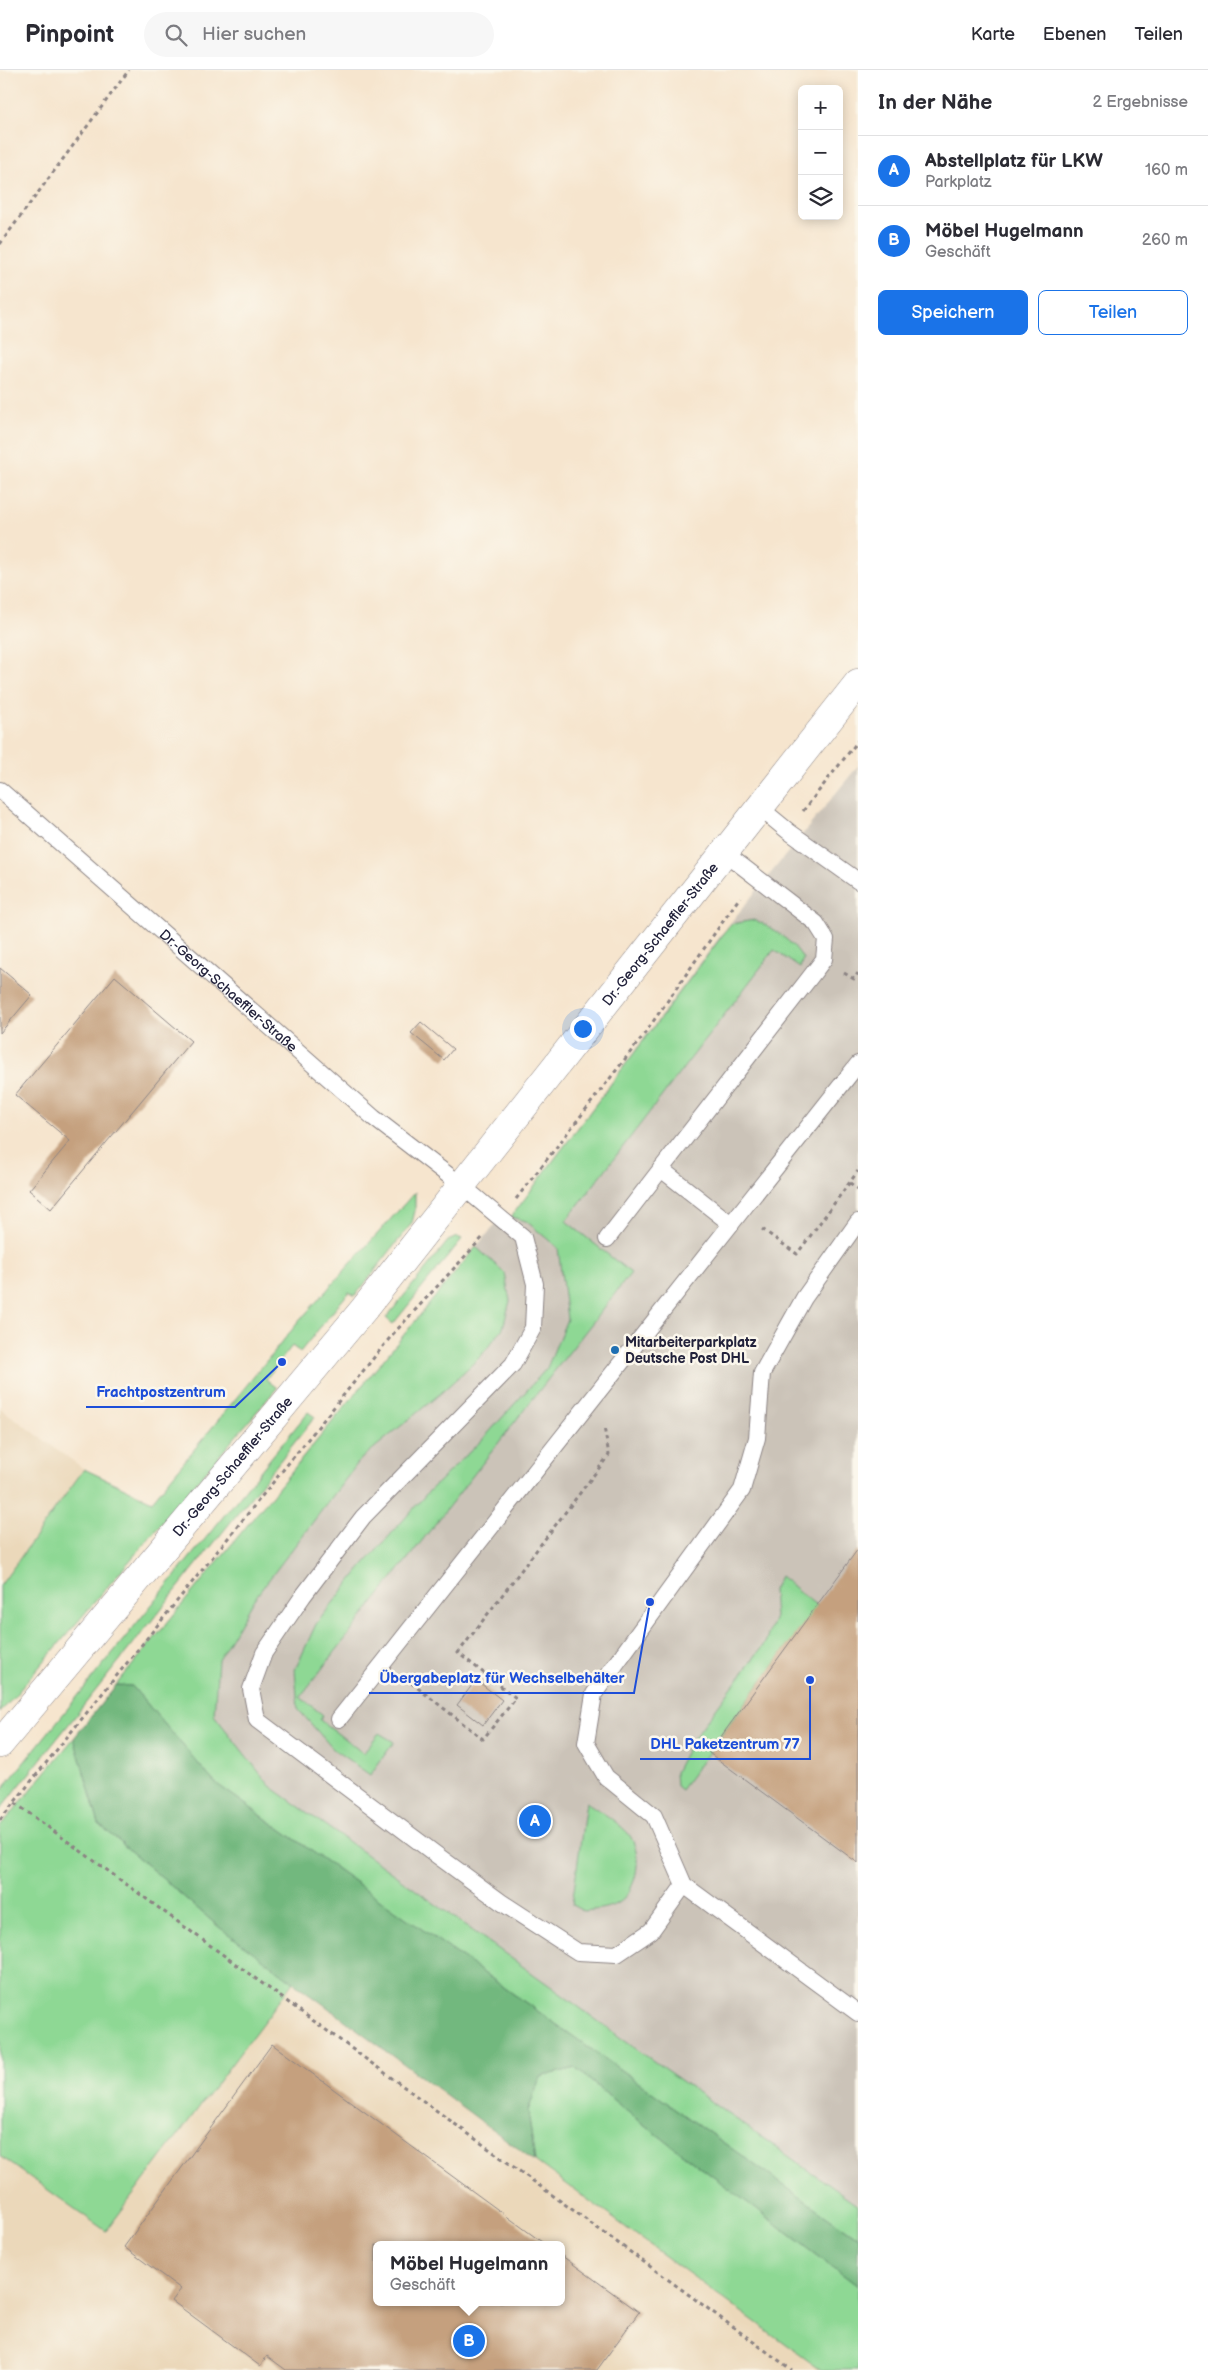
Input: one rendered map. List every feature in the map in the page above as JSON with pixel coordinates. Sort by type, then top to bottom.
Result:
[{"type":"main road","name":"Dr.-Georg-Schaeffler-Straße","points":[[0,1744],[364,1310],[858,683]]},
{"type":"lane","name":"Dr.-Georg-Schaeffler-Straße","points":[[0,790],[374,1118],[461,1185]]},
{"type":"lane","points":[[760,808],[788,831],[858,881]]},
{"type":"lane","points":[[607,1239],[824,959],[826,939],[816,923],[725,853]]},
{"type":"lane","points":[[339,1719],[858,1064]]},
{"type":"lane","points":[[661,1169],[732,1224]]},
{"type":"lane","points":[[461,1185],[523,1237],[535,1284],[533,1328],[514,1364],[363,1517],[303,1596],[264,1653],[252,1689],[257,1720],[501,1902],[578,1952],[617,1954],[651,1931],[684,1885]]},
{"type":"lane","points":[[858,1222],[804,1298],[762,1373],[757,1438],[742,1490],[594,1694],[586,1743],[606,1777],[654,1816],[684,1885],[858,2013]]},
{"type":"path","points":[[0,244],[129,70]]},
{"type":"path","points":[[788,831],[858,741]]},
{"type":"path","points":[[0,1820],[393,1334],[501,1218],[643,1036],[755,876]]},
{"type":"path","points":[[756,1236],[763,1228],[797,1254],[858,1172]]},
{"type":"path","points":[[850,1183],[858,1189]]},
{"type":"path","points":[[384,1663],[483,1739],[516,1698],[458,1653],[609,1455],[603,1428],[609,1420]]},
{"type":"path","points":[[15,1803],[792,2370]]},
{"type":"shaded area","points":[[858,766],[858,2238],[214,1782],[116,1685],[476,1247],[501,1218],[511,1217],[727,927]]},
{"type":"shaded area","points":[[0,1408],[84,1469],[0,1585]]},
{"type":"shaded area","points":[[74,1738],[82,1771],[219,1927],[821,2370],[0,2370],[0,1827]]},
{"type":"green space","points":[[754,920],[775,931],[794,947],[803,959],[800,968],[774,950],[566,1221],[631,1273],[300,1697],[323,1715],[320,1720],[363,1753],[379,1733],[394,1742],[370,1775],[333,1749],[298,1709],[295,1670],[316,1624],[361,1568],[429,1491],[482,1440],[547,1368],[567,1319],[558,1248],[526,1221],[511,1217],[731,924]]},
{"type":"green space","points":[[415,1192],[415,1211],[412,1223],[355,1296],[349,1292],[300,1352],[292,1346],[266,1379],[277,1388],[0,1713],[0,1586],[84,1469],[152,1501],[300,1320]]},
{"type":"green space","points":[[457,1237],[462,1239],[393,1324],[386,1318],[448,1241]]},
{"type":"green space","points":[[476,1247],[505,1273],[510,1301],[503,1328],[481,1356],[441,1393],[361,1459],[254,1599],[218,1660],[214,1715],[270,1786],[625,2041],[858,2205],[858,2238],[214,1782],[132,1686],[116,1685]]},
{"type":"green space","points":[[308,1412],[315,1417],[0,1810],[0,1792]]},
{"type":"green space","points":[[780,1576],[817,1606],[681,1790],[676,1786],[675,1772],[690,1743],[765,1643],[775,1617],[773,1590]]},
{"type":"green space","points":[[116,1685],[132,1686],[214,1782],[858,2238],[858,2286],[634,2117],[575,2068],[540,2077],[528,2111],[535,2161],[219,1927],[99,1824],[74,1738]]},
{"type":"green space","points":[[74,1738],[99,1824],[219,1927],[294,1981],[106,2231],[0,2156],[0,1827]]},
{"type":"green space","points":[[586,1802],[627,1832],[636,1849],[637,1860],[634,1881],[624,1898],[608,1907],[583,1911],[572,1905]]},
{"type":"green space","points":[[575,2068],[634,2117],[858,2286],[858,2370],[821,2370],[535,2161],[528,2111],[540,2077]]},
{"type":"building","points":[[0,968],[32,995],[0,1033]]},
{"type":"building","points":[[115,976],[191,1041],[51,1209],[29,1190],[70,1141],[15,1095]]},
{"type":"building","points":[[421,1022],[453,1049],[444,1060],[411,1033]]},
{"type":"building","points":[[858,1549],[858,1863],[709,1753]]},
{"type":"building","points":[[476,1680],[502,1700],[483,1725],[457,1705]]},
{"type":"building","points":[[272,2044],[541,2241],[373,2241],[373,2306],[565,2306],[565,2258],[639,2312],[597,2370],[286,2370],[267,2356],[260,2366],[172,2301],[181,2289],[124,2247]]},
{"type":"place","name":"Mitarbeiterparkplatz Deutsche Post DHL","points":[[615,1350]]},
{"type":"place","name":"Frachtpostzentrum","points":[[282,1362]]},
{"type":"place","name":"Übergabeplatz für Wechselbehälter","points":[[650,1602]]},
{"type":"place","name":"DHL Paketzentrum 77","points":[[810,1680]]},
{"type":"place","name":"Abstellplatz für LKW","points":[[535,1821]]},
{"type":"place","name":"Möbel Hugelmann","points":[[469,2341]]}]
